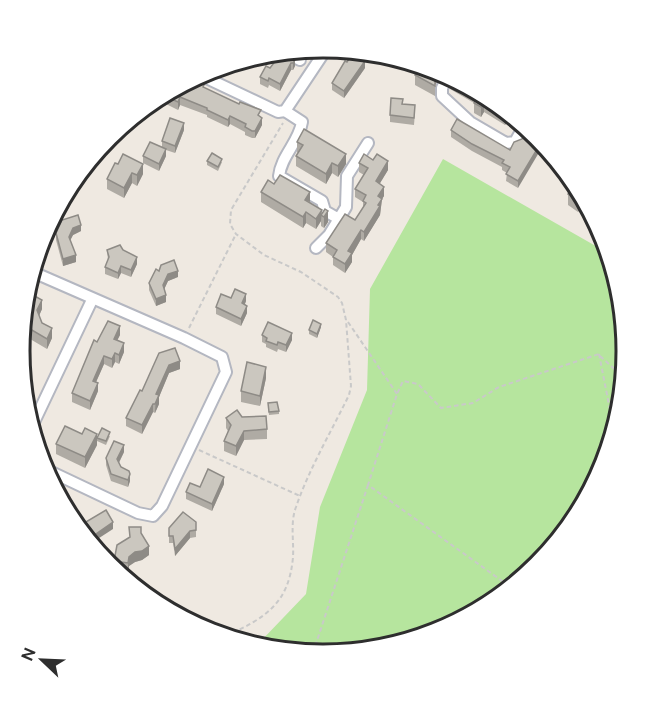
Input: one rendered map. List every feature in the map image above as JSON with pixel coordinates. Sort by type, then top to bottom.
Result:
[{"type":"street","points":[[287,113],[321,57]]},
{"type":"street","points":[[211,80],[278,112],[287,113],[302,122],[301,131],[280,165],[279,176],[321,201],[325,212],[339,219]]},
{"type":"street","points":[[444,84],[442,96],[470,122],[506,143],[515,142],[520,133]]},
{"type":"street","points":[[316,248],[329,235],[346,207],[347,176],[368,143]]},
{"type":"street","points":[[40,275],[222,357],[226,372],[162,506],[153,516],[138,513],[57,474]]},
{"type":"street","points":[[37,415],[92,300]]},
{"type":"path","points":[[237,631],[256,622],[283,596],[287,588],[293,558],[293,516],[300,496],[349,395],[351,386],[346,320],[342,303],[338,297],[301,272],[264,255],[236,234],[230,224],[231,210],[287,113]]},
{"type":"path","points":[[184,338],[236,234]]},
{"type":"path","points":[[346,320],[397,394]]},
{"type":"path","points":[[316,644],[403,381],[418,384],[441,408],[473,403],[499,387],[599,354]]},
{"type":"path","points":[[599,354],[616,370]]},
{"type":"path","points":[[599,354],[610,411]]},
{"type":"path","points":[[190,446],[300,496]]},
{"type":"path","points":[[368,485],[504,582]]},
{"type":"green space","points":[[443,159],[598,247],[611,294],[617,351],[614,389],[607,427],[587,481],[568,514],[531,559],[487,595],[436,622],[381,639],[343,644],[304,644],[264,638],[306,594],[320,507],[367,390],[370,289]]},
{"type":"building","points":[[295,59],[280,84],[269,78],[268,81],[260,77],[266,66],[270,68],[275,62]]},
{"type":"building","points":[[349,59],[365,61],[344,91],[332,83],[345,61],[347,62]]},
{"type":"building","points":[[416,73],[435,80],[435,86],[415,75]]},
{"type":"building","points":[[205,83],[203,87],[239,104],[240,102],[261,110],[258,115],[262,118],[255,131],[252,131],[245,127],[246,124],[230,116],[228,120],[180,97],[178,102],[173,100]]},
{"type":"building","points":[[391,98],[403,99],[402,104],[415,105],[414,118],[390,115]]},
{"type":"building","points":[[476,100],[483,105],[481,107],[474,103]]},
{"type":"building","points":[[170,118],[184,123],[175,146],[162,141]]},
{"type":"building","points":[[457,119],[510,150],[514,142],[523,136],[537,149],[518,181],[506,174],[510,167],[502,163],[504,160],[472,144],[451,130]]},
{"type":"building","points":[[304,129],[346,154],[338,166],[332,163],[326,174],[296,156],[303,145],[297,142]]},
{"type":"building","points":[[150,142],[166,149],[159,164],[143,156]]},
{"type":"building","points":[[212,153],[222,159],[218,167],[207,161]]},
{"type":"building","points":[[123,154],[143,164],[137,175],[132,173],[124,188],[107,179],[115,163],[118,164]]},
{"type":"building","points":[[364,154],[373,160],[377,154],[388,161],[376,181],[384,187],[378,196],[382,199],[364,232],[361,230],[348,251],[352,253],[345,264],[333,257],[337,250],[326,243],[345,214],[355,220],[366,203],[363,201],[366,195],[355,189],[368,168],[359,163]]},
{"type":"building","points":[[280,175],[310,192],[305,200],[322,210],[316,219],[306,212],[303,217],[261,192],[268,180],[274,184]]},
{"type":"building","points":[[325,209],[328,211],[324,217],[321,215]]},
{"type":"building","points":[[78,215],[81,225],[73,228],[69,237],[76,255],[63,259],[56,233],[62,220]]},
{"type":"building","points":[[120,245],[123,250],[137,257],[131,270],[121,266],[118,273],[105,267],[109,257],[107,250]]},
{"type":"building","points":[[174,260],[178,271],[168,274],[163,285],[166,295],[156,299],[149,283],[156,269],[159,271],[161,265]]},
{"type":"building","points":[[235,289],[246,294],[242,303],[247,306],[241,319],[216,307],[221,294],[231,298]]},
{"type":"building","points":[[36,297],[42,300],[37,310],[42,323],[52,328],[47,339],[31,330]]},
{"type":"building","points":[[313,320],[321,324],[317,334],[309,330]]},
{"type":"building","points":[[108,321],[120,326],[114,339],[124,343],[119,355],[115,353],[112,359],[104,356],[93,381],[98,383],[90,401],[72,393],[94,340],[97,342]]},
{"type":"building","points":[[268,322],[292,333],[286,345],[266,341],[267,338],[262,335]]},
{"type":"building","points":[[175,348],[180,361],[169,365],[156,394],[159,395],[155,404],[142,425],[126,418],[140,390],[142,391],[159,353]]},
{"type":"building","points":[[247,362],[266,367],[260,396],[241,391]]},
{"type":"building","points":[[277,402],[279,411],[269,412],[268,403]]},
{"type":"building","points":[[237,410],[242,417],[266,416],[267,429],[244,431],[236,446],[224,441],[231,425],[226,418]]},
{"type":"building","points":[[65,426],[82,434],[85,428],[97,434],[85,457],[56,444]]},
{"type":"building","points":[[102,428],[110,432],[106,441],[97,438]]},
{"type":"building","points":[[114,441],[124,445],[117,459],[121,467],[129,471],[128,480],[111,474],[106,458]]},
{"type":"building","points":[[208,469],[224,477],[212,504],[186,492],[190,483],[200,487]]},
{"type":"building","points":[[106,510],[113,522],[95,535],[86,522]]},
{"type":"building","points":[[183,512],[196,522],[196,530],[190,531],[175,549],[173,536],[169,536],[169,528]]},
{"type":"building","points":[[129,527],[141,527],[141,533],[149,546],[142,551],[135,552],[129,557],[128,563],[119,562],[115,558],[117,545],[130,537]]}]
